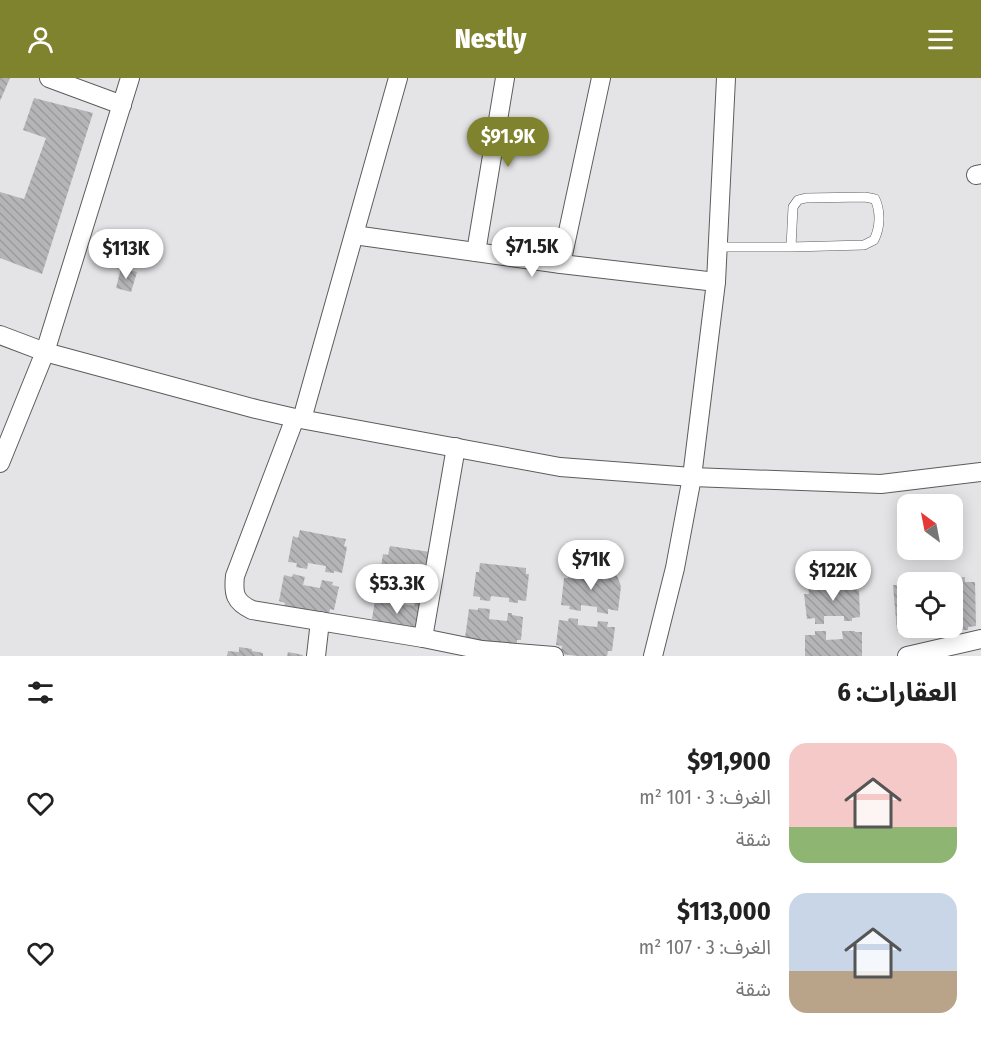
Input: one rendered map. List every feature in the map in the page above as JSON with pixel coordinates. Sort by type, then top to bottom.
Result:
[{"type":"street","points":[[49,78],[122,105]]},
{"type":"street","points":[[0,462],[45,352],[130,78]]},
{"type":"street","points":[[398,78],[354,235],[298,419],[235,576],[233,589],[243,606],[252,610],[423,638],[482,653],[554,656]]},
{"type":"street","points":[[476,252],[505,78]]},
{"type":"street","points":[[561,264],[601,78]]},
{"type":"street","points":[[653,656],[675,568],[692,477],[716,282],[726,78]]},
{"type":"street","points":[[354,235],[561,264],[716,282]]},
{"type":"street","points":[[0,334],[45,352],[298,419],[560,467],[692,477],[881,484],[981,472]]},
{"type":"street","points":[[423,638],[456,447]]},
{"type":"street","points":[[316,656],[320,621]]},
{"type":"street","points":[[919,655],[981,639]]},
{"type":"lane","points":[[718,247],[791,248],[864,245],[874,240],[878,231],[879,207],[874,199],[866,197],[798,200],[793,207],[791,248]]},
{"type":"building","points":[[0,78],[10,78],[0,101]]},
{"type":"building","points":[[34,98],[93,113],[42,274],[0,258],[0,192],[24,199],[46,138],[23,130]]},
{"type":"building","points":[[121,268],[137,272],[131,292],[116,288]]},
{"type":"building","points":[[300,530],[346,539],[344,546],[347,547],[342,573],[325,572],[326,566],[308,563],[307,569],[296,567],[297,563],[288,562],[293,536],[298,538]]},
{"type":"building","points":[[390,546],[437,553],[425,589],[418,588],[419,581],[399,578],[397,585],[388,584],[389,581],[379,579],[383,554],[388,555]]},
{"type":"building","points":[[480,563],[526,568],[526,574],[529,574],[526,601],[509,602],[509,598],[491,596],[490,601],[480,600],[480,597],[473,596],[476,572],[479,572]]},
{"type":"building","points":[[569,570],[617,576],[621,586],[618,611],[608,609],[608,614],[597,612],[597,607],[581,605],[581,611],[561,605],[564,578],[568,578]]},
{"type":"building","points":[[293,574],[305,577],[303,585],[320,588],[322,580],[333,582],[332,585],[339,587],[334,610],[330,609],[328,619],[284,609],[285,603],[279,601],[284,575],[292,577]]},
{"type":"building","points":[[963,577],[965,577],[965,582],[975,582],[976,626],[968,627],[968,630],[963,630]]},
{"type":"building","points":[[857,583],[860,617],[852,618],[852,621],[844,621],[844,616],[824,616],[824,624],[815,624],[815,618],[807,619],[804,594],[809,594],[808,585]]},
{"type":"building","points":[[893,585],[897,585],[897,631]]},
{"type":"building","points":[[386,592],[397,594],[395,603],[414,606],[415,599],[424,601],[418,636],[376,628],[377,620],[372,619],[376,594],[385,596]]},
{"type":"building","points":[[478,608],[490,609],[489,619],[507,621],[508,613],[523,617],[521,640],[517,640],[516,650],[465,638],[469,609],[478,610]]},
{"type":"building","points":[[569,618],[578,619],[578,625],[597,627],[598,621],[608,622],[607,627],[615,627],[612,651],[608,651],[607,656],[561,654],[562,646],[556,645],[559,620],[568,621]]},
{"type":"building","points":[[815,631],[826,631],[826,640],[843,639],[842,631],[862,632],[862,656],[805,656],[805,635],[815,635]]},
{"type":"building","points":[[239,647],[263,653],[263,656],[227,656],[228,651],[239,652]]},
{"type":"building","points":[[288,652],[303,655],[303,656],[287,656]]}]
